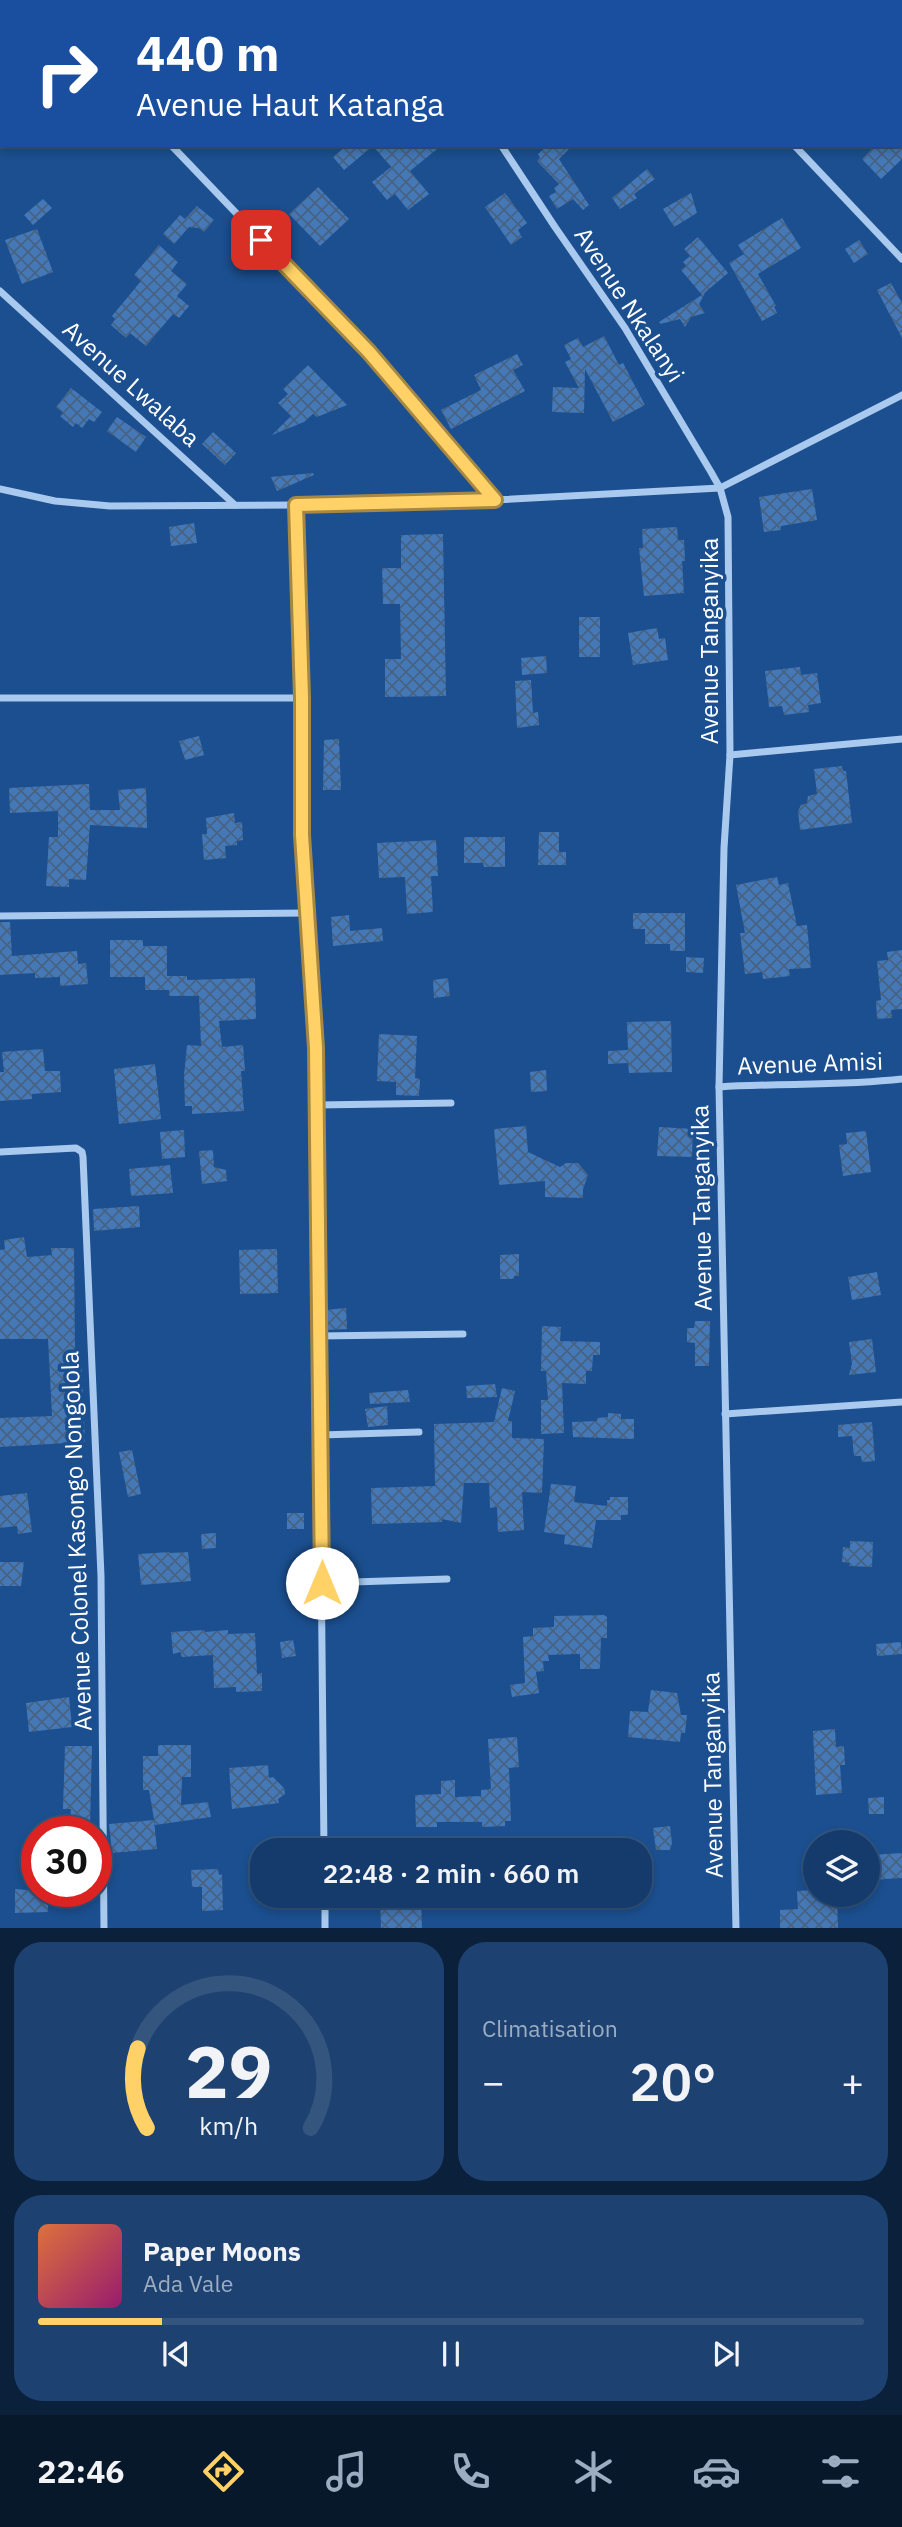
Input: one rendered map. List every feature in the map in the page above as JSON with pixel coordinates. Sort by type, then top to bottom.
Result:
[{"type":"street","points":[[173,147],[369,352],[495,500]]},
{"type":"street","name":"Avenue Nkalanyi","points":[[501,147],[625,328],[720,488]]},
{"type":"street","points":[[796,147],[902,259]]},
{"type":"street","name":"Avenue Lwalaba","points":[[0,291],[235,505]]},
{"type":"street","points":[[0,489],[55,501],[86,504],[296,505],[495,500],[720,488],[902,395]]},
{"type":"street","name":"Avenue Tanganyika","points":[[720,488],[728,517],[729,535],[730,755],[722,902],[719,1087],[736,1928]]},
{"type":"street","points":[[296,505],[302,698],[302,835],[316,1048],[324,1838]]},
{"type":"street","points":[[0,698],[302,698]]},
{"type":"street","points":[[730,755],[902,739]]},
{"type":"street","points":[[0,916],[307,913]]},
{"type":"street","name":"Avenue Amisi","points":[[719,1087],[860,1083],[902,1079]]},
{"type":"street","points":[[317,1105],[451,1103]]},
{"type":"street","name":"Avenue Colonel Kasongo Nongolola","points":[[0,1152],[76,1148],[83,1153],[101,1576],[104,1928]]},
{"type":"street","points":[[319,1336],[463,1334]]},
{"type":"street","points":[[725,1414],[902,1402]]},
{"type":"street","points":[[321,1435],[419,1432]]},
{"type":"street","points":[[322,1583],[447,1579]]},
{"type":"street","points":[[325,1908],[325,1928]]},
{"type":"building","points":[[345,147],[372,147],[344,170],[333,157]]},
{"type":"building","points":[[374,147],[440,147],[410,171],[429,194],[408,210],[395,194],[387,200],[372,182],[391,167]]},
{"type":"building","points":[[546,147],[571,147],[559,159],[589,205],[583,210],[573,199],[557,209],[549,196],[556,192],[554,188],[559,184],[537,161],[540,158],[538,154]]},
{"type":"building","points":[[874,147],[902,147],[902,159],[881,179],[862,159]]},
{"type":"building","points":[[647,169],[655,179],[634,194],[637,198],[620,209],[612,198]]},
{"type":"building","points":[[318,187],[349,219],[320,246],[289,214]]},
{"type":"building","points":[[505,193],[527,223],[518,230],[522,237],[511,245],[485,207]]},
{"type":"building","points":[[691,193],[697,213],[674,227],[663,209]]},
{"type":"building","points":[[43,199],[52,208],[33,225],[24,215]]},
{"type":"building","points":[[197,206],[214,220],[204,232],[199,228],[189,227],[174,244],[163,234],[180,215],[185,219]]},
{"type":"building","points":[[782,218],[801,248],[758,274],[776,306],[777,313],[762,321],[729,263],[744,254],[738,245]]},
{"type":"building","points":[[37,229],[53,272],[22,284],[5,240]]},
{"type":"building","points":[[698,237],[728,273],[702,295],[681,270],[686,266],[683,262],[690,256],[684,249]]},
{"type":"building","points":[[859,240],[868,254],[854,263],[845,249]]},
{"type":"building","points":[[159,245],[178,262],[171,271],[187,284],[177,296],[189,306],[179,318],[173,314],[146,346],[130,333],[126,338],[111,325],[115,319],[112,316],[141,281],[134,275]]},
{"type":"building","points":[[891,283],[902,303],[902,338],[877,290]]},
{"type":"building","points":[[705,293],[699,304],[705,313],[691,317],[685,327],[680,319],[660,324],[659,322]]},
{"type":"building","points":[[604,336],[619,365],[623,363],[645,405],[613,422],[585,369],[584,413],[552,412],[553,387],[579,388],[565,362],[571,359],[564,345],[578,338],[583,347]]},
{"type":"building","points":[[517,354],[523,365],[513,370],[525,391],[451,429],[441,410],[481,390],[474,375]]},
{"type":"building","points":[[308,365],[347,405],[317,417],[313,414],[304,422],[272,435],[291,416],[278,403],[288,394],[283,389]]},
{"type":"building","points":[[71,388],[102,412],[94,422],[89,419],[82,428],[76,423],[73,427],[60,416],[63,413],[56,407]]},
{"type":"building","points":[[117,417],[146,437],[136,452],[107,431]]},
{"type":"building","points":[[213,432],[236,453],[225,465],[202,444]]},
{"type":"building","points":[[314,475],[277,491],[271,477]]},
{"type":"building","points":[[812,489],[817,520],[764,532],[759,497]]},
{"type":"building","points":[[194,523],[197,543],[171,546],[169,527]]},
{"type":"building","points":[[677,527],[678,540],[684,540],[684,593],[644,596],[639,548],[643,548],[642,529]]},
{"type":"building","points":[[443,534],[446,696],[385,697],[385,659],[401,659],[400,604],[383,604],[382,568],[401,568],[401,535]]},
{"type":"building","points":[[579,617],[600,617],[600,657],[579,657]]},
{"type":"building","points":[[657,628],[659,639],[665,638],[668,660],[633,665],[628,633]]},
{"type":"building","points":[[546,656],[547,673],[522,675],[521,658]]},
{"type":"building","points":[[800,667],[801,675],[817,673],[821,703],[808,705],[809,712],[784,715],[782,706],[769,707],[765,671]]},
{"type":"building","points":[[531,680],[533,713],[538,712],[539,725],[517,728],[515,681]]},
{"type":"building","points":[[199,736],[204,755],[185,760],[179,741]]},
{"type":"building","points":[[339,739],[341,790],[323,790],[324,740]]},
{"type":"building","points":[[842,766],[843,771],[846,771],[852,823],[800,830],[798,811],[801,805],[807,803],[808,796],[817,794],[814,769]]},
{"type":"building","points":[[89,784],[90,810],[120,810],[118,790],[146,788],[147,828],[90,825],[86,880],[69,879],[69,887],[46,886],[49,837],[58,837],[58,811],[10,813],[9,788]]},
{"type":"building","points":[[234,813],[235,823],[242,822],[243,840],[237,841],[237,845],[225,846],[226,858],[204,860],[202,834],[207,834],[206,818]]},
{"type":"building","points":[[539,832],[559,832],[559,852],[566,852],[566,865],[538,865]]},
{"type":"building","points":[[464,837],[505,837],[505,867],[464,863]]},
{"type":"building","points":[[436,840],[438,876],[431,876],[433,912],[407,914],[405,877],[379,878],[377,843]]},
{"type":"building","points":[[777,877],[779,885],[788,883],[797,926],[807,925],[811,968],[789,969],[790,976],[763,979],[762,972],[745,974],[740,933],[745,933],[736,885]]},
{"type":"building","points":[[633,913],[685,913],[685,951],[670,951],[670,944],[645,944],[645,929],[633,929]]},
{"type":"building","points":[[349,915],[350,931],[382,928],[383,941],[333,946],[331,917]]},
{"type":"building","points":[[0,922],[10,922],[12,956],[77,951],[78,964],[86,963],[88,984],[60,986],[60,977],[35,978],[35,973],[0,975]]},
{"type":"building","points":[[110,940],[143,940],[143,946],[167,946],[167,976],[187,976],[187,980],[255,978],[256,1019],[219,1021],[222,1047],[243,1045],[245,1071],[241,1071],[244,1111],[192,1114],[192,1106],[185,1106],[187,1045],[201,1046],[199,996],[169,996],[169,990],[145,990],[145,977],[110,977]]},
{"type":"building","points":[[902,950],[902,1009],[891,1010],[892,1018],[877,1019],[876,1001],[881,1000],[877,961],[888,960],[887,952]]},
{"type":"building","points":[[686,957],[704,958],[703,973],[686,972]]},
{"type":"building","points":[[448,978],[450,996],[434,998],[433,980]]},
{"type":"building","points":[[671,1021],[672,1072],[629,1073],[628,1063],[608,1064],[608,1051],[628,1050],[627,1022]]},
{"type":"building","points":[[379,1034],[417,1036],[415,1078],[420,1079],[419,1096],[396,1095],[396,1082],[377,1081]]},
{"type":"building","points":[[43,1049],[45,1071],[60,1071],[61,1092],[32,1094],[32,1099],[0,1101],[0,1072],[4,1072],[2,1052]]},
{"type":"building","points":[[155,1064],[161,1119],[119,1124],[114,1069]]},
{"type":"building","points":[[546,1070],[547,1091],[531,1092],[530,1072]]},
{"type":"building","points":[[526,1126],[528,1152],[560,1167],[566,1163],[578,1163],[588,1175],[583,1198],[545,1197],[545,1181],[499,1185],[494,1129]]},
{"type":"building","points":[[659,1127],[693,1129],[692,1157],[657,1156]]},
{"type":"building","points":[[184,1130],[185,1157],[162,1159],[160,1132]]},
{"type":"building","points":[[866,1131],[871,1172],[843,1176],[839,1145],[847,1144],[846,1133]]},
{"type":"building","points":[[213,1150],[214,1167],[226,1170],[227,1181],[202,1184],[199,1151]]},
{"type":"building","points":[[170,1165],[173,1193],[131,1196],[129,1169]]},
{"type":"building","points":[[139,1206],[140,1227],[94,1231],[93,1209]]},
{"type":"building","points":[[24,1237],[27,1257],[52,1255],[51,1248],[74,1248],[75,1355],[81,1355],[85,1442],[0,1447],[0,1418],[52,1416],[48,1339],[0,1339],[0,1250],[5,1249],[4,1240]]},
{"type":"building","points":[[277,1249],[278,1293],[240,1294],[239,1250]]},
{"type":"building","points":[[519,1254],[519,1276],[514,1276],[514,1279],[500,1279],[500,1255]]},
{"type":"building","points":[[877,1272],[881,1295],[852,1300],[848,1277]]},
{"type":"building","points":[[346,1308],[347,1329],[325,1330],[325,1310]]},
{"type":"building","points":[[695,1321],[710,1321],[709,1366],[695,1366],[695,1343],[687,1342],[687,1328],[694,1328]]},
{"type":"building","points":[[542,1326],[561,1327],[560,1341],[600,1342],[600,1355],[593,1355],[592,1371],[586,1371],[586,1384],[562,1383],[564,1433],[541,1434],[541,1400],[548,1400],[546,1371],[541,1371]]},
{"type":"building","points":[[872,1339],[876,1372],[849,1375],[852,1364],[849,1342]]},
{"type":"building","points":[[495,1384],[497,1397],[467,1398],[466,1386]]},
{"type":"building","points":[[502,1388],[515,1391],[508,1421],[512,1421],[512,1438],[544,1439],[542,1493],[522,1492],[524,1530],[498,1532],[497,1507],[490,1508],[489,1483],[464,1483],[461,1523],[442,1519],[442,1522],[372,1524],[371,1488],[435,1486],[434,1424],[494,1422]]},
{"type":"building","points":[[408,1390],[410,1402],[370,1404],[369,1393]]},
{"type":"building","points":[[387,1406],[388,1425],[368,1427],[365,1409]]},
{"type":"building","points":[[608,1413],[621,1414],[621,1419],[634,1419],[634,1439],[573,1437],[572,1422],[597,1421],[597,1418],[608,1417]]},
{"type":"building","points":[[872,1422],[875,1461],[862,1462],[861,1456],[854,1456],[852,1436],[838,1437],[838,1425]]},
{"type":"building","points":[[132,1450],[141,1494],[128,1497],[119,1452]]},
{"type":"building","points":[[551,1484],[576,1486],[574,1502],[607,1506],[610,1497],[628,1497],[628,1515],[621,1515],[621,1520],[596,1520],[592,1548],[564,1544],[565,1535],[544,1532]]},
{"type":"building","points":[[27,1493],[32,1532],[18,1534],[17,1526],[0,1528],[0,1496]]},
{"type":"building","points":[[287,1513],[304,1513],[304,1529],[287,1529]]},
{"type":"building","points":[[216,1533],[216,1548],[202,1549],[201,1534]]},
{"type":"building","points":[[850,1541],[873,1542],[872,1567],[849,1566],[850,1563],[842,1562],[843,1547],[850,1548]]},
{"type":"building","points":[[188,1552],[191,1581],[141,1585],[138,1554]]},
{"type":"building","points":[[0,1562],[24,1562],[21,1586],[0,1586]]},
{"type":"building","points":[[554,1616],[607,1617],[607,1638],[601,1638],[600,1669],[580,1669],[580,1654],[548,1655],[549,1661],[543,1661],[544,1671],[536,1672],[539,1693],[512,1697],[510,1685],[525,1683],[523,1637],[533,1636],[533,1628],[554,1627]]},
{"type":"building","points":[[228,1630],[228,1634],[255,1633],[257,1674],[262,1673],[262,1691],[236,1692],[236,1687],[214,1688],[213,1655],[182,1657],[180,1652],[173,1654],[171,1632]]},
{"type":"building","points":[[293,1640],[296,1656],[282,1658],[280,1642]]},
{"type":"building","points":[[901,1642],[902,1654],[877,1656],[876,1644]]},
{"type":"building","points":[[651,1690],[677,1693],[681,1715],[687,1715],[685,1733],[681,1733],[680,1742],[628,1737],[630,1711],[648,1712]]},
{"type":"building","points":[[69,1697],[72,1727],[29,1732],[26,1703]]},
{"type":"building","points":[[835,1729],[836,1747],[844,1746],[845,1765],[840,1765],[842,1793],[816,1795],[813,1731]]},
{"type":"building","points":[[517,1737],[519,1767],[509,1768],[511,1821],[505,1821],[505,1826],[482,1827],[482,1822],[437,1822],[437,1827],[416,1827],[415,1795],[441,1794],[441,1781],[455,1780],[455,1797],[481,1796],[481,1790],[491,1789],[488,1739]]},
{"type":"building","points":[[158,1745],[191,1745],[191,1777],[182,1777],[181,1805],[208,1802],[211,1817],[155,1825],[149,1790],[143,1790],[143,1756],[158,1756]]},
{"type":"building","points":[[65,1746],[92,1746],[90,1816],[71,1816],[71,1809],[63,1809]]},
{"type":"building","points":[[268,1765],[269,1778],[273,1777],[284,1788],[285,1794],[278,1799],[279,1803],[232,1809],[229,1768]]},
{"type":"building","points":[[884,1797],[884,1814],[869,1814],[868,1798]]},
{"type":"building","points":[[154,1820],[157,1849],[112,1853],[112,1824]]},
{"type":"building","points":[[670,1826],[670,1850],[656,1850],[653,1828]]},
{"type":"building","points":[[902,1853],[902,1878],[880,1879],[880,1854]]},
{"type":"building","points":[[218,1869],[219,1875],[222,1874],[223,1910],[202,1911],[202,1887],[192,1887],[191,1870]]},
{"type":"building","points":[[15,1889],[21,1890],[21,1907],[48,1907],[48,1912],[15,1913]]},
{"type":"building","points":[[797,1891],[803,1891],[803,1907],[837,1907],[838,1928],[780,1928],[780,1910],[798,1909]]},
{"type":"building","points":[[380,1908],[421,1908],[422,1928],[381,1928]]},
{"type":"route","points":[[261,240],[369,352],[495,500],[296,505],[302,698],[302,835],[316,1048],[322,1583]]}]
